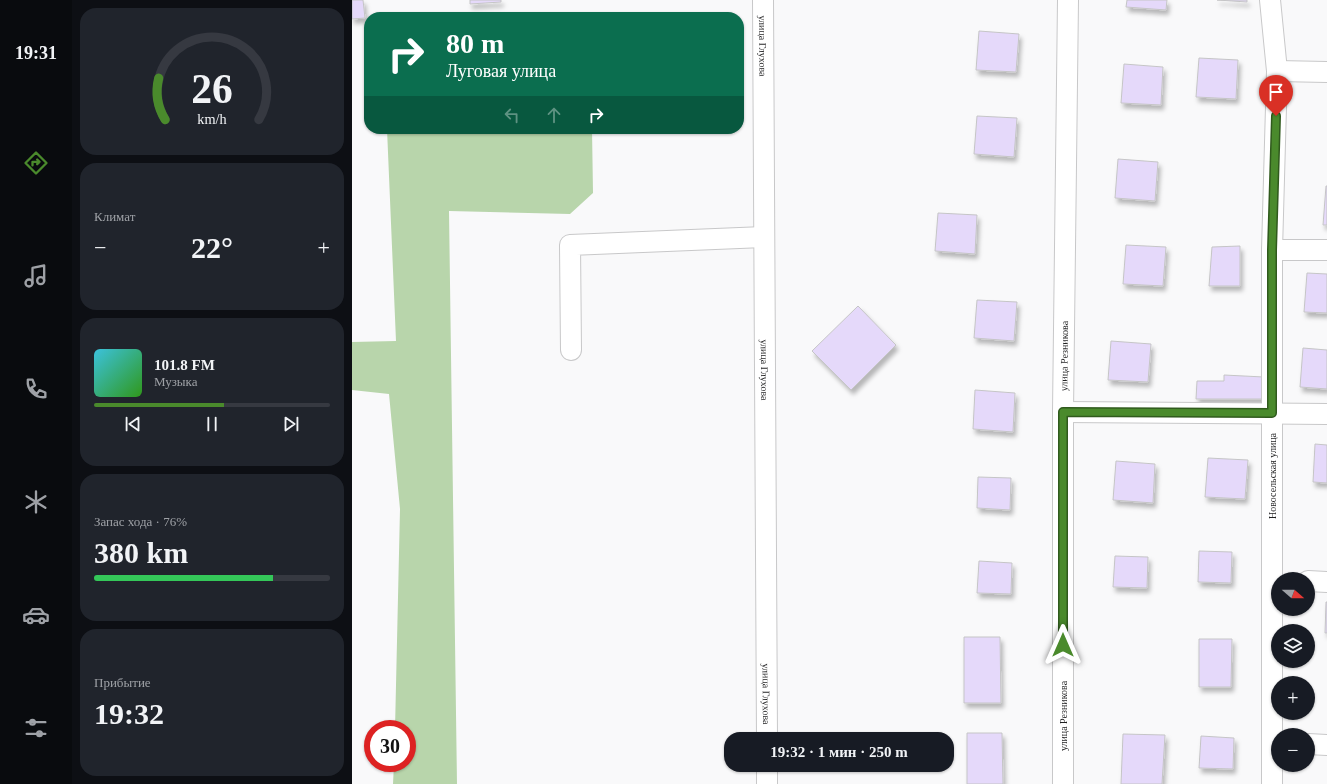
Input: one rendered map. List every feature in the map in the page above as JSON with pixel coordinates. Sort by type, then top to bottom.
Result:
[{"type":"street","name":"улица Глухова","points":[[763,0],[766,732]]},
{"type":"street","name":"улица Резникова","points":[[1063,784],[1063,412],[1068,0]]},
{"type":"street","name":"Новосельская улица","points":[[1270,0],[1277,71],[1272,250],[1272,413],[1275,572]]},
{"type":"street","points":[[1277,71],[1327,72]]},
{"type":"street","points":[[571,350],[570,245],[764,237]]},
{"type":"street","points":[[1272,250],[1327,250]]},
{"type":"street","points":[[1063,412],[1327,414]]},
{"type":"street","points":[[1315,581],[1327,582]]},
{"type":"street","name":"Новосельская улица","points":[[1275,616],[1275,728]]},
{"type":"street","points":[[1315,744],[1327,745]]},
{"type":"street","points":[[767,772],[767,784]]},
{"type":"street","name":"Новосельская улица","points":[[1272,784],[1273,772]]},
{"type":"green space","points":[[387,134],[592,134],[593,193],[570,214],[449,211],[457,784],[393,784],[394,772],[416,772],[416,720],[395,720],[400,509],[389,394],[352,390],[352,342],[396,341]]},
{"type":"building","points":[[352,0],[363,0],[364,18],[352,19]]},
{"type":"building","points":[[470,0],[501,0],[501,2],[470,4]]},
{"type":"building","points":[[1127,0],[1167,0],[1166,10],[1126,7]]},
{"type":"building","points":[[1217,0],[1247,0],[1247,2]]},
{"type":"building","points":[[979,31],[1019,34],[1016,72],[976,70]]},
{"type":"building","points":[[1199,58],[1238,60],[1236,99],[1196,97]]},
{"type":"building","points":[[1124,64],[1163,67],[1161,105],[1121,103]]},
{"type":"building","points":[[977,116],[1017,118],[1014,157],[974,154]]},
{"type":"building","points":[[1118,159],[1158,162],[1155,201],[1115,198]]},
{"type":"building","points":[[1326,186],[1327,225],[1323,225]]},
{"type":"building","points":[[938,213],[977,215],[975,254],[935,251]]},
{"type":"building","points":[[1126,245],[1166,247],[1163,286],[1123,284]]},
{"type":"building","points":[[1240,246],[1240,286],[1209,286],[1212,247]]},
{"type":"building","points":[[1307,273],[1327,274],[1327,313],[1304,312]]},
{"type":"building","points":[[977,300],[1017,302],[1014,341],[974,338]]},
{"type":"building","points":[[858,306],[896,345],[851,390],[812,351]]},
{"type":"building","points":[[1111,341],[1151,344],[1148,382],[1108,380]]},
{"type":"building","points":[[1303,348],[1327,350],[1327,389],[1300,387]]},
{"type":"building","points":[[1224,375],[1264,377],[1263,399],[1196,399],[1197,381],[1224,381]]},
{"type":"building","points":[[975,390],[1015,393],[1013,432],[973,429]]},
{"type":"building","points":[[1315,444],[1327,445],[1327,483],[1313,482]]},
{"type":"building","points":[[1208,458],[1248,460],[1245,499],[1205,497]]},
{"type":"building","points":[[1116,461],[1155,464],[1153,503],[1113,500]]},
{"type":"building","points":[[978,477],[1011,478],[1010,510],[977,508]]},
{"type":"building","points":[[1199,551],[1232,552],[1231,583],[1198,582]]},
{"type":"building","points":[[1115,556],[1148,557],[1147,588],[1113,587]]},
{"type":"building","points":[[979,561],[1012,563],[1011,594],[977,593]]},
{"type":"building","points":[[1326,602],[1327,633],[1325,633]]},
{"type":"building","points":[[964,637],[1000,637],[1001,703],[964,703]]},
{"type":"building","points":[[1199,639],[1232,639],[1231,687],[1199,687]]},
{"type":"building","points":[[967,733],[1002,733],[1003,784],[967,784]]},
{"type":"building","points":[[1123,734],[1165,735],[1162,784],[1121,784]]},
{"type":"building","points":[[1201,736],[1234,738],[1233,769],[1199,768]]},
{"type":"route","points":[[1063,645],[1063,412],[1272,413],[1272,250],[1276,116]]}]
